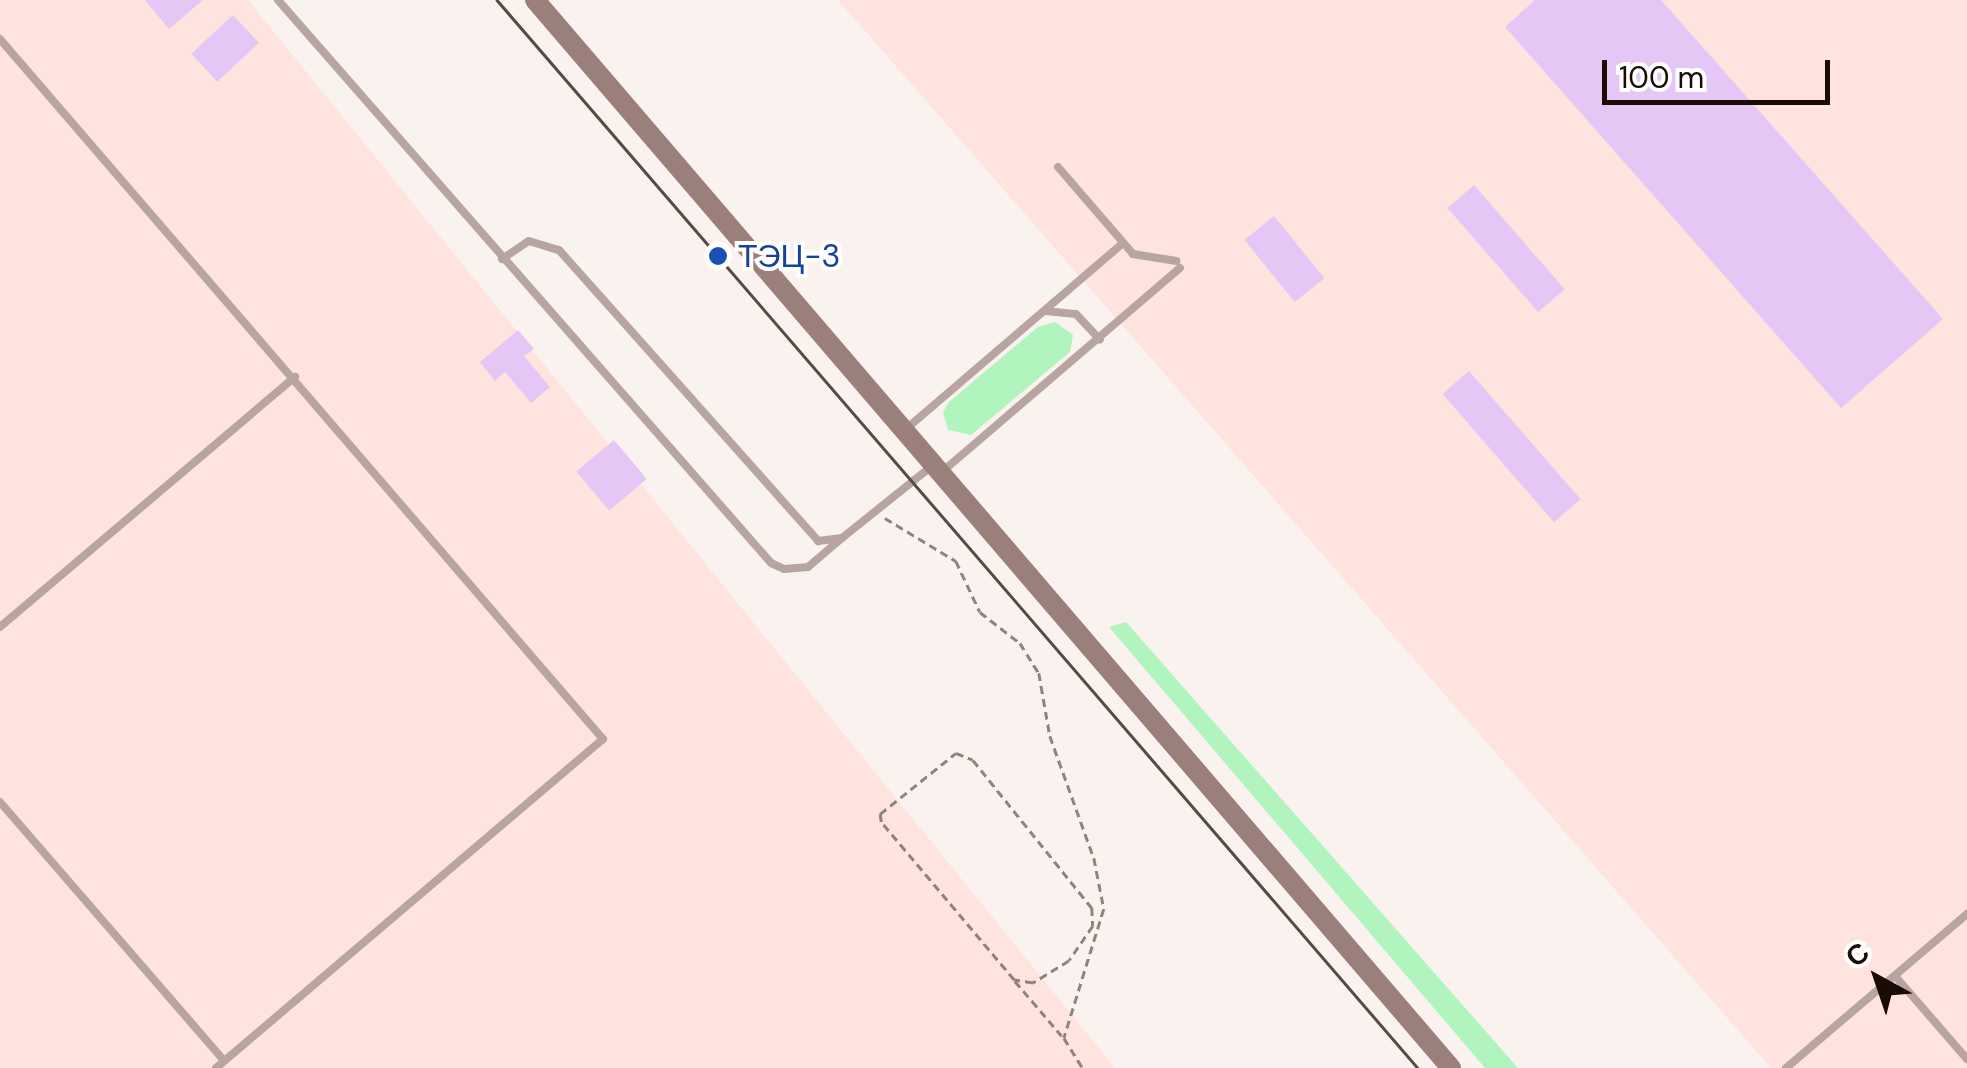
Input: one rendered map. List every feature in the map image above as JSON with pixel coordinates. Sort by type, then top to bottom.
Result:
[{"type":"street","points":[[536,0],[1452,1068]]},
{"type":"lane","points":[[278,0],[502,259],[772,562],[784,569],[808,567],[875,512],[939,467],[1100,340],[1138,299],[1178,265],[1147,260],[1122,244],[1058,167]]},
{"type":"lane","points":[[0,40],[295,377],[603,739],[216,1068]]},
{"type":"lane","points":[[502,259],[530,242],[559,250],[808,536],[842,538]]},
{"type":"lane","points":[[906,429],[1122,244]]},
{"type":"lane","points":[[1046,311],[1076,314],[1100,340]]},
{"type":"lane","points":[[0,627],[295,377]]},
{"type":"lane","points":[[0,802],[224,1061]]},
{"type":"lane","points":[[1786,1068],[1967,914]]},
{"type":"lane","points":[[1895,976],[1967,1059]]},
{"type":"path","points":[[875,512],[956,561],[980,612],[1020,643],[1038,673],[1050,736],[1094,858],[1104,909],[1064,1038]]},
{"type":"path","points":[[1014,980],[1032,983],[1069,960],[1093,926],[1092,908],[972,760],[956,753],[880,814],[881,822],[1014,980],[1064,1038],[1083,1068]]},
{"type":"shaded area","points":[[0,0],[248,0],[1115,1068],[0,1068]]},
{"type":"shaded area","points":[[838,0],[1967,0],[1967,1068],[1771,1068]]},
{"type":"green space","points":[[1055,322],[1073,335],[1070,352],[971,435],[948,430],[943,412],[949,402],[1038,327]]},
{"type":"green space","points":[[1126,622],[1518,1068],[1485,1068],[1109,627]]},
{"type":"building","points":[[145,0],[203,0],[169,29]]},
{"type":"building","points":[[1535,0],[1661,0],[1943,319],[1841,408],[1505,27]]},
{"type":"building","points":[[233,15],[259,43],[217,82],[191,54]]},
{"type":"building","points":[[1474,185],[1565,289],[1538,312],[1448,208]]},
{"type":"building","points":[[1274,216],[1324,278],[1295,302],[1244,240]]},
{"type":"building","points":[[518,330],[534,349],[524,356],[550,387],[531,403],[505,372],[495,381],[480,362]]},
{"type":"building","points":[[1469,371],[1581,499],[1554,522],[1443,394]]},
{"type":"building","points":[[614,440],[647,479],[609,511],[576,471]]},
{"type":"tram line","points":[[497,0],[1418,1068]]},
{"type":"place","name":"ТЭЦ-3","points":[[718,256]]}]
